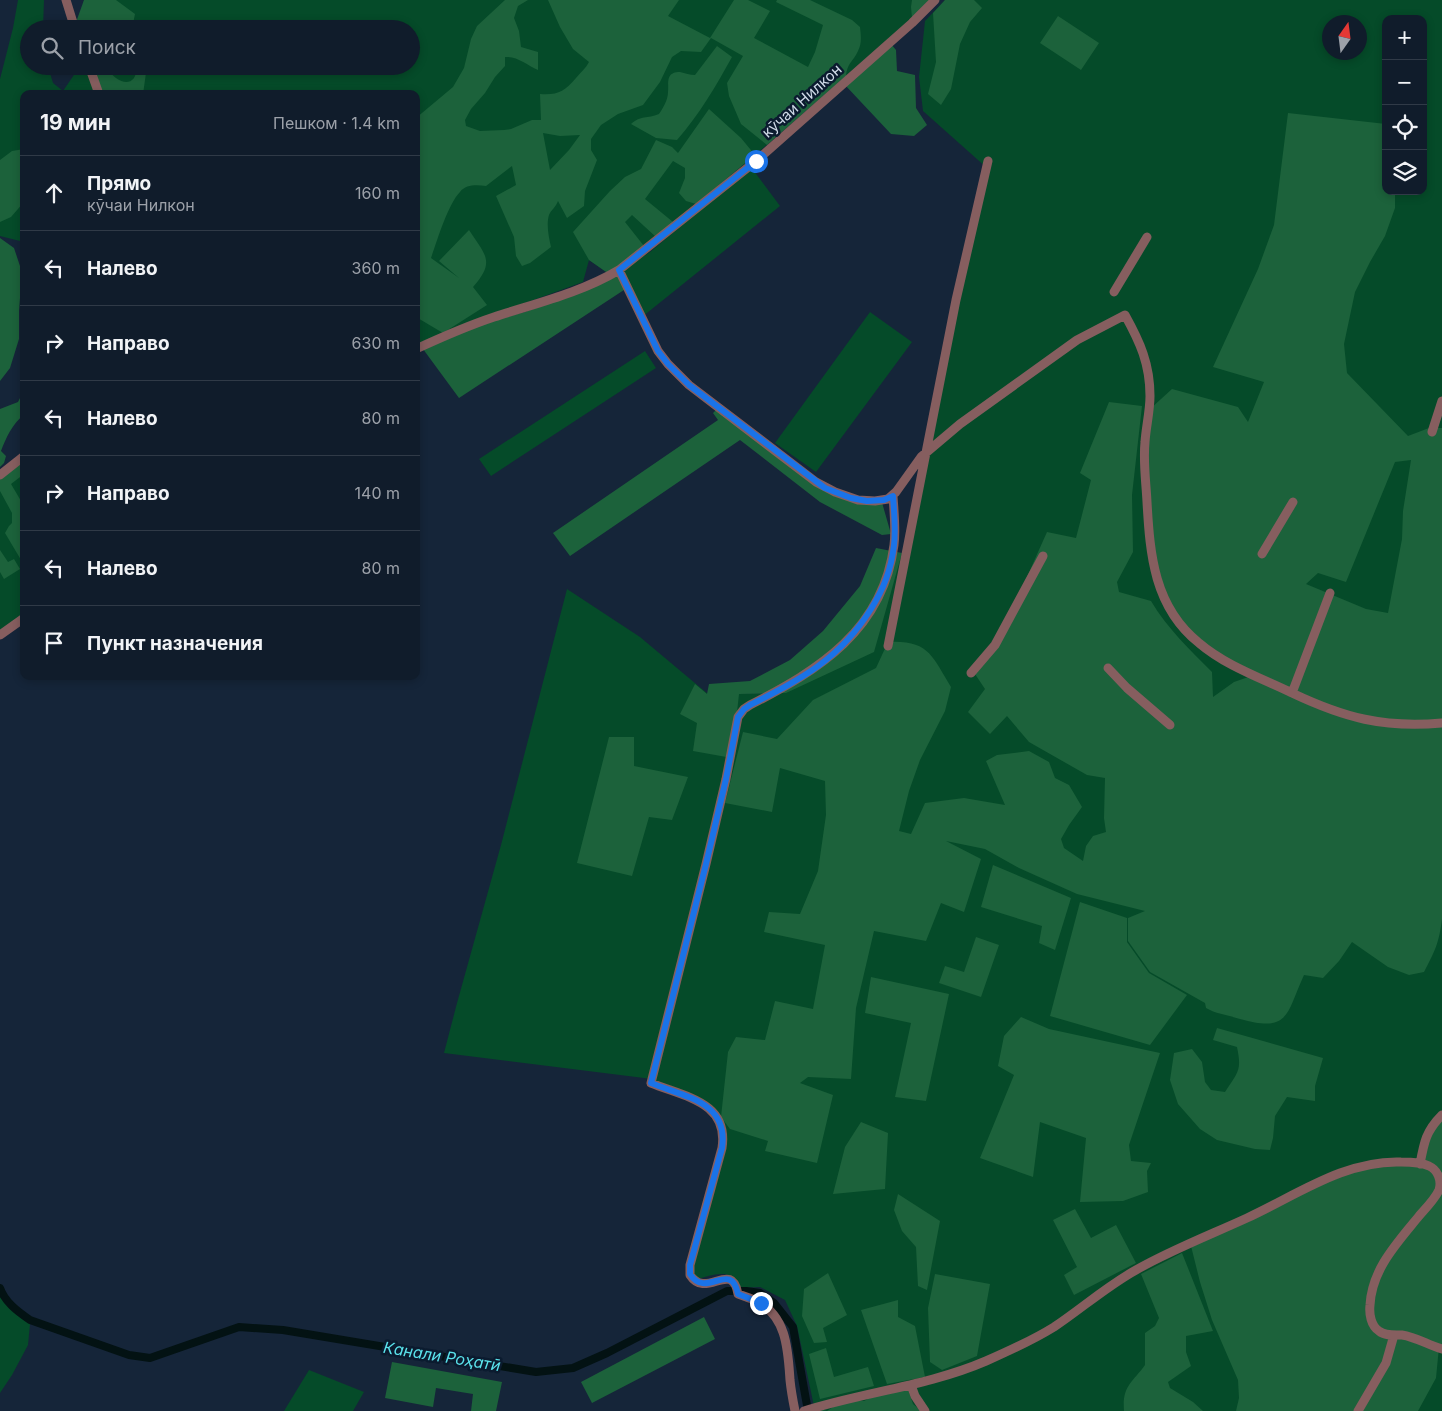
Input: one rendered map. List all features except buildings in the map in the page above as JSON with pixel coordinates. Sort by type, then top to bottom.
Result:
[{"type":"street","points":[[66,0],[72,20]]},
{"type":"street","name":"кӯчаи Нилкон","points":[[420,347],[494,317],[572,293],[619,270],[756,161],[936,0]]},
{"type":"street","points":[[92,75],[98,90]]},
{"type":"street","points":[[888,646],[956,300],[988,162]]},
{"type":"street","points":[[1114,292],[1147,237]]},
{"type":"street","points":[[619,270],[658,351],[689,385],[825,488],[851,498],[867,501],[884,500],[893,496],[918,460],[975,413],[1077,340],[1125,315],[1145,354],[1149,374],[1150,398],[1144,453],[1152,562],[1164,596],[1178,621],[1200,644],[1216,656],[1336,712],[1371,722],[1396,724],[1442,723]]},
{"type":"street","points":[[1432,432],[1442,401]]},
{"type":"street","points":[[0,475],[20,459]]},
{"type":"street","points":[[795,1411],[790,1382],[788,1347],[776,1318],[761,1303],[738,1294],[731,1279],[726,1278],[710,1284],[700,1283],[692,1278],[690,1270],[722,1148],[723,1134],[721,1124],[713,1111],[704,1104],[651,1083],[708,855],[738,717],[750,705],[794,682],[821,664],[853,636],[882,591],[888,576],[895,541],[893,496]]},
{"type":"street","points":[[1262,554],[1293,502]]},
{"type":"street","points":[[971,673],[995,645],[1043,556]]},
{"type":"street","points":[[1292,693],[1330,593]]},
{"type":"street","points":[[0,635],[20,621]]},
{"type":"street","points":[[1108,668],[1126,688],[1170,725]]},
{"type":"street","points":[[1420,1164],[1427,1133],[1442,1115]]},
{"type":"street","points":[[808,1410],[931,1380],[983,1362],[1028,1342],[1054,1327],[1133,1271],[1166,1253],[1251,1216],[1312,1185],[1364,1166],[1392,1162],[1420,1164],[1431,1167],[1437,1173],[1440,1181],[1439,1190],[1377,1272],[1370,1292],[1369,1313],[1374,1326],[1382,1333],[1404,1336],[1442,1349]]},
{"type":"street","points":[[1358,1411],[1386,1363],[1394,1335]]},
{"type":"street","points":[[911,1385],[915,1396],[925,1411]]},
{"type":"green space","points":[[18,0],[44,0],[43,20],[20,20],[20,75],[51,75],[53,83],[62,90],[20,90],[20,241],[0,236],[0,79]]},
{"type":"green space","points":[[84,0],[931,0],[755,155],[609,274],[589,260],[583,282],[451,330],[420,344],[420,90],[64,90],[74,75],[420,75],[420,20],[79,20]]},
{"type":"green space","points":[[84,0],[116,0],[135,14],[134,20],[77,20]]},
{"type":"green space","points":[[505,0],[528,0],[518,6],[514,18],[519,31],[521,47],[538,52],[538,70],[518,59],[505,57],[505,66],[471,109],[465,120],[466,126],[480,131],[511,129],[532,120],[541,120],[540,94],[560,92],[572,83],[589,62],[573,49],[560,27],[548,0],[679,0],[668,16],[710,38],[734,0],[748,0],[770,11],[754,38],[808,67],[815,52],[823,25],[776,2],[777,0],[810,0],[852,20],[860,27],[861,39],[859,48],[849,65],[846,76],[767,145],[741,124],[729,96],[727,83],[743,56],[711,38],[701,52],[681,51],[672,57],[660,82],[643,105],[618,114],[601,125],[591,139],[591,150],[597,160],[585,191],[584,206],[567,218],[558,201],[548,219],[551,247],[530,263],[522,266],[516,256],[514,237],[496,196],[516,185],[512,166],[486,186],[479,185],[462,189],[451,205],[431,258],[459,278],[439,261],[469,230],[486,258],[484,271],[473,287],[487,305],[443,333],[420,319],[420,115],[453,87],[464,68],[471,39],[477,26]],"holes":[[[543,133],[560,136],[580,135],[569,150],[550,170]]]},
{"type":"green space","points":[[912,0],[931,0],[912,18]]},
{"type":"green space","points":[[945,0],[1442,0],[1442,1411],[815,1411],[797,1326],[785,1300],[760,1287],[736,1288],[732,1276],[714,1274],[697,1279],[691,1274],[717,1167],[721,1117],[652,1079],[444,1053],[501,845],[567,589],[640,637],[708,694],[786,693],[902,553],[987,168],[923,111],[919,77],[925,21]]},
{"type":"green space","points":[[945,0],[974,0],[982,8],[970,22],[960,44],[951,89],[941,105],[928,94],[936,62],[933,13]]},
{"type":"green space","points":[[1058,16],[1099,43],[1081,70],[1040,43]]},
{"type":"green space","points":[[891,44],[896,50],[897,71],[915,75],[916,108],[927,125],[914,136],[891,134],[845,85]]},
{"type":"green space","points":[[717,46],[732,57],[707,100],[677,140],[656,138],[631,124],[641,118],[659,114],[667,98],[670,76],[675,72],[695,75]]},
{"type":"green space","points":[[94,75],[113,75],[124,82],[131,81],[135,75],[146,75],[144,90],[100,90]]},
{"type":"green space","points":[[709,109],[741,138],[755,155],[696,204],[686,201],[679,193],[685,178],[685,168],[673,161],[645,199],[673,222],[656,237],[632,215],[625,222],[644,246],[609,274],[589,260],[573,232],[625,177],[641,169],[656,140],[672,147],[678,153]]},
{"type":"green space","points":[[1288,113],[1382,124],[1382,195],[1395,195],[1395,208],[1385,236],[1355,292],[1344,344],[1347,373],[1408,436],[1429,428],[1442,428],[1442,919],[1436,947],[1424,972],[1409,975],[1388,967],[1352,942],[1339,961],[1323,978],[1304,975],[1289,1010],[1277,1022],[1269,1024],[1256,1023],[1214,1012],[1206,1008],[1205,1003],[1150,972],[1128,941],[1128,918],[1145,911],[1077,894],[1019,868],[985,849],[946,841],[981,859],[964,912],[941,903],[926,941],[874,931],[856,1008],[851,1079],[808,1077],[800,1083],[833,1095],[817,1163],[765,1151],[768,1141],[730,1129],[721,1117],[728,1052],[736,1037],[765,1040],[775,1001],[813,1009],[825,945],[764,932],[769,912],[800,914],[818,871],[826,815],[825,781],[780,768],[772,812],[725,803],[743,732],[777,739],[813,700],[876,668],[888,642],[902,642],[921,647],[934,659],[951,687],[945,711],[920,760],[909,791],[899,831],[911,834],[925,803],[964,798],[1005,805],[986,761],[997,755],[1029,751],[1049,762],[1055,778],[1069,785],[1082,807],[1061,839],[1064,848],[1083,861],[1086,846],[1093,836],[1106,832],[1104,818],[1105,778],[1087,775],[1029,742],[1007,716],[990,734],[968,712],[985,689],[973,671],[1005,621],[1047,532],[1076,538],[1091,480],[1080,473],[1109,402],[1142,406],[1132,495],[1133,552],[1117,582],[1119,592],[1151,601],[1172,630],[1212,672],[1213,697],[1234,682],[1257,674],[1216,655],[1188,633],[1165,597],[1152,553],[1148,457],[1150,409],[1172,389],[1238,407],[1248,422],[1264,382],[1213,367],[1258,269],[1274,225]],"holes":[[[1411,460],[1403,511],[1402,539],[1388,613],[1366,609],[1306,584],[1318,573],[1346,582],[1395,462]]]},
{"type":"green space","points":[[20,150],[20,207],[11,217],[0,222],[0,160],[12,151]]},
{"type":"green space","points":[[751,167],[780,206],[642,317],[620,271],[650,252]]},
{"type":"green space","points":[[0,238],[14,248],[20,266],[20,298],[19,339],[10,368],[0,381]]},
{"type":"green space","points":[[620,271],[627,288],[459,398],[423,349],[473,326],[525,312],[574,294]]},
{"type":"green space","points":[[870,312],[912,342],[816,472],[775,443]]},
{"type":"green space","points":[[645,351],[656,368],[491,476],[479,459]]},
{"type":"green space","points":[[20,398],[20,419],[5,441],[1,451],[6,456],[4,463],[0,467],[0,409],[18,402]]},
{"type":"green space","points":[[718,408],[823,490],[859,498],[881,499],[891,534],[882,535],[820,502],[740,440],[570,556],[553,533],[718,420],[713,413]]},
{"type":"green space","points":[[20,460],[20,616],[0,631],[0,477]]},
{"type":"green space","points":[[20,460],[20,477],[11,484],[20,499],[20,558],[5,533],[12,523],[12,513],[0,491],[0,477]]},
{"type":"green space","points":[[876,548],[902,553],[874,652],[786,693],[739,694],[732,758],[693,751],[697,723],[680,714],[695,684],[707,694],[709,684],[750,681],[790,660],[823,631],[860,586]]},
{"type":"green space","points":[[0,550],[8,562],[14,559],[20,569],[4,579],[0,572]]},
{"type":"green space","points":[[609,737],[634,737],[634,766],[688,777],[672,820],[649,817],[632,876],[577,863]]},
{"type":"green space","points":[[993,865],[1071,898],[1055,950],[1039,943],[1042,926],[981,907]]},
{"type":"green space","points":[[1080,902],[1127,918],[1127,942],[1149,973],[1187,995],[1150,1045],[1050,1016]]},
{"type":"green space","points":[[976,937],[999,945],[981,997],[939,983],[945,966],[964,972]]},
{"type":"green space","points":[[871,977],[949,994],[926,1101],[895,1097],[911,1023],[865,1013]]},
{"type":"green space","points":[[1021,1017],[1049,1029],[1160,1053],[1129,1145],[1131,1161],[1151,1163],[1147,1171],[1148,1192],[1123,1201],[1080,1202],[1086,1138],[1040,1122],[1033,1177],[980,1158],[1014,1075],[998,1066],[1004,1036]]},
{"type":"green space","points":[[1217,1028],[1323,1058],[1315,1086],[1315,1101],[1287,1097],[1275,1116],[1270,1150],[1255,1149],[1217,1140],[1200,1129],[1178,1104],[1170,1080],[1174,1053],[1192,1049],[1202,1062],[1205,1082],[1211,1090],[1225,1092],[1236,1075],[1239,1067],[1237,1047],[1213,1040]]},
{"type":"green space","points":[[1442,1115],[1442,1347],[1439,1347],[1436,1378],[1418,1411],[1236,1411],[1239,1398],[1238,1380],[1212,1320],[1190,1242],[1360,1164],[1419,1162],[1422,1147]]},
{"type":"green space","points":[[861,1122],[888,1133],[885,1189],[833,1194],[845,1147]]},
{"type":"green space","points":[[898,1194],[940,1221],[927,1290],[918,1286],[916,1247],[902,1231],[894,1210]]},
{"type":"green space","points":[[1075,1209],[1091,1238],[1116,1225],[1136,1263],[1074,1295],[1064,1275],[1077,1267],[1053,1220]]},
{"type":"green space","points":[[1182,1253],[1213,1331],[1186,1336],[1186,1352],[1191,1366],[1168,1382],[1170,1388],[1193,1402],[1203,1411],[1124,1411],[1126,1390],[1145,1365],[1145,1333],[1155,1326],[1159,1318],[1141,1274]]},
{"type":"green space","points":[[828,1273],[847,1315],[823,1328],[827,1342],[814,1343],[802,1316],[804,1289]]},
{"type":"green space","points":[[935,1274],[990,1284],[977,1356],[942,1370],[930,1362],[928,1308]]},
{"type":"green space","points":[[0,1296],[14,1312],[30,1324],[28,1345],[0,1393]]},
{"type":"green space","points":[[898,1300],[898,1317],[915,1326],[925,1377],[887,1384],[861,1310]]},
{"type":"green space","points":[[704,1317],[715,1339],[592,1403],[581,1382]]},
{"type":"green space","points":[[826,1348],[834,1377],[868,1367],[874,1386],[820,1399],[809,1354]]},
{"type":"green space","points":[[392,1362],[502,1382],[496,1411],[471,1411],[473,1394],[436,1388],[433,1407],[385,1398]]},
{"type":"green space","points":[[309,1370],[364,1392],[353,1411],[284,1411]]},
{"type":"green space","points":[[907,1386],[913,1404],[921,1411],[827,1411],[843,1400],[864,1401],[884,1391],[894,1393]]},
{"type":"waterway","name":"Канали Роҳатӣ","points":[[0,1288],[8,1302],[30,1320],[129,1355],[150,1358],[239,1327],[283,1330],[536,1372],[573,1368],[607,1353],[727,1291],[760,1293],[774,1303],[793,1327],[808,1411]]},
{"type":"route","points":[[756,161],[619,270],[655,347],[663,360],[689,385],[825,488],[858,500],[876,501],[893,496],[895,541],[886,584],[853,636],[821,664],[794,682],[750,705],[738,717],[706,864],[651,1083],[704,1104],[713,1111],[723,1130],[722,1148],[690,1265],[690,1274],[697,1282],[706,1284],[726,1278],[731,1279],[736,1283],[738,1294],[761,1303]]}]
